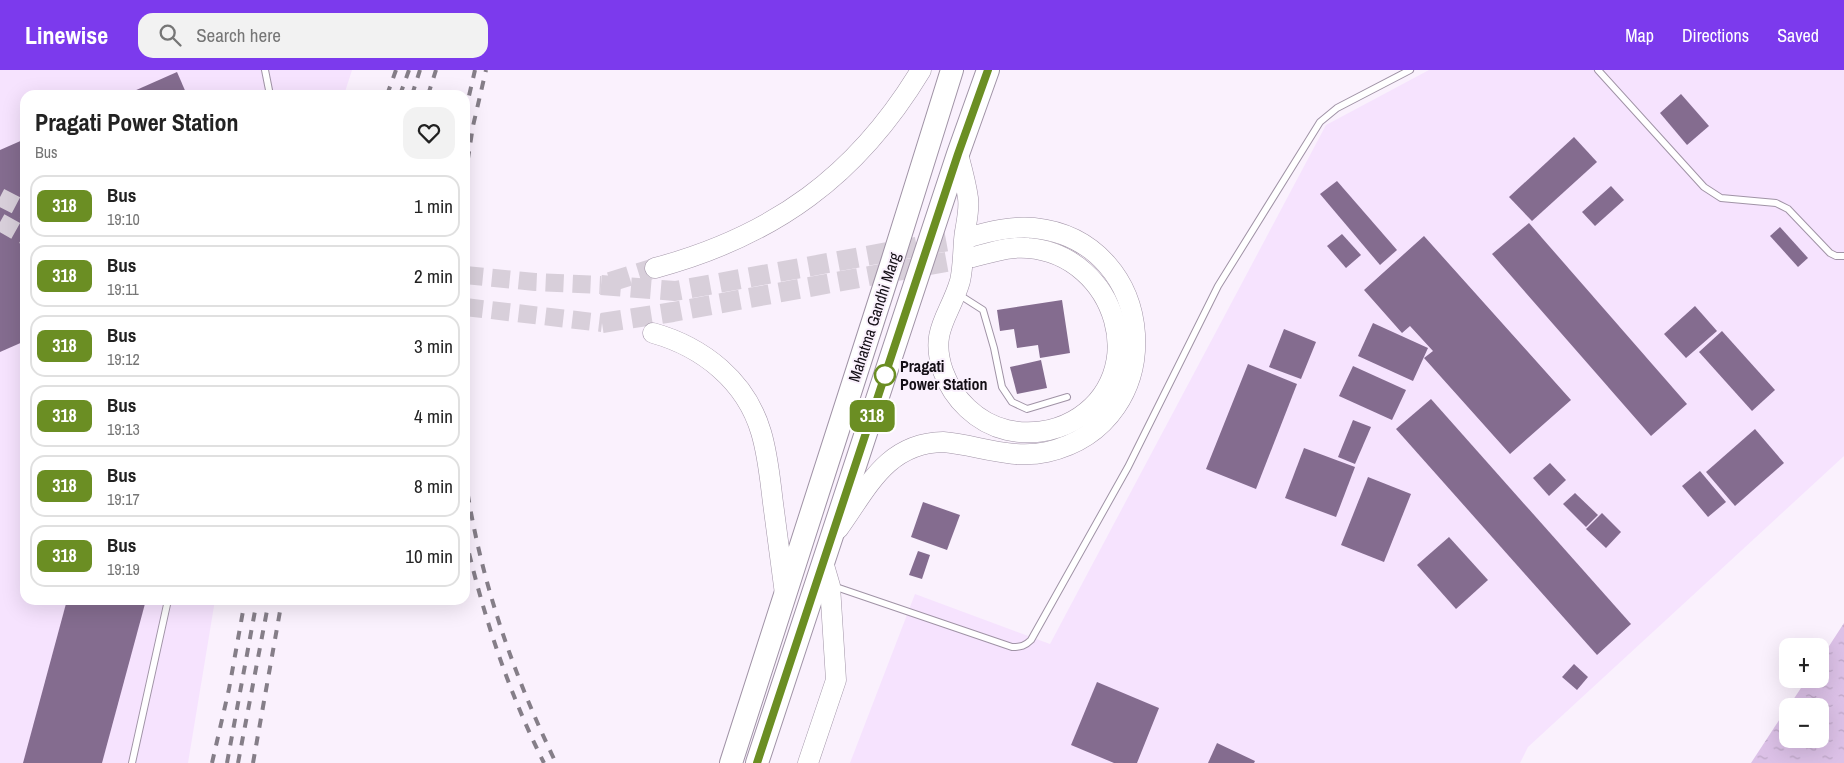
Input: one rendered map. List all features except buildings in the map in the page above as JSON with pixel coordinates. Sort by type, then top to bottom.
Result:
[{"type":"highway","name":"Mahatma Gandhi Marg","points":[[731,763],[952,70]]},
{"type":"highway","name":"Mahatma Gandhi Marg","points":[[756,763],[958,154],[988,70]]},
{"type":"main road","points":[[655,268],[698,255],[741,238],[780,216],[818,191],[875,136],[921,70]]},
{"type":"main road","points":[[958,154],[968,200],[960,281],[939,330],[939,356],[942,369],[953,392],[961,402],[981,419],[992,425],[1017,432],[1030,433],[1049,430],[1078,418],[1097,401],[1104,391],[1115,366],[1117,352],[1116,331],[1112,310],[1106,297],[1088,274],[1066,258],[1040,249],[1012,248],[972,257]]},
{"type":"main road","points":[[831,539],[883,467],[901,452],[921,444],[943,442],[1015,455],[1030,455],[1054,450],[1076,442],[1101,424],[1127,387],[1132,373],[1136,343],[1132,312],[1120,284],[1100,259],[1076,241],[1034,228],[1004,228],[970,237]]},
{"type":"main road","points":[[653,333],[685,344],[714,362],[738,387],[754,414],[764,445],[785,594]]},
{"type":"main road","points":[[808,763],[836,680],[830,586],[823,562]]},
{"type":"main road","points":[[718,763],[739,738]]},
{"type":"lane","points":[[265,70],[269,90]]},
{"type":"lane","points":[[830,586],[1012,647],[1026,645],[1031,640],[1128,467],[1218,286],[1320,122],[1337,108],[1410,70]]},
{"type":"lane","points":[[1598,70],[1704,187],[1721,198],[1782,205],[1830,254],[1844,256]]},
{"type":"lane","points":[[955,291],[983,310],[994,348],[1002,387],[1012,402],[1027,409],[1066,397]]},
{"type":"lane","points":[[132,763],[167,605]]},
{"type":"shaded area","points":[[0,70],[352,70],[346,90],[20,90],[20,605],[214,605],[188,763],[0,763]]},
{"type":"shaded area","points":[[1429,70],[1844,70],[1844,456],[1528,747],[1520,763],[850,763],[915,594],[1050,644],[1326,125]]},
{"type":"water","points":[[1844,623],[1844,763],[1751,763],[1779,720],[1779,748],[1829,748],[1829,698],[1794,698],[1801,688],[1829,688],[1829,646]]},
{"type":"tunnel","points":[[0,197],[20,207]]},
{"type":"tunnel","points":[[0,222],[20,233]]},
{"type":"tunnel","points":[[601,285],[675,291],[970,237]]},
{"type":"tunnel","points":[[602,323],[673,312],[973,257]]},
{"type":"tunnel","points":[[610,282],[655,268]]},
{"type":"tunnel","points":[[470,276],[535,282],[601,285]]},
{"type":"tunnel","points":[[470,308],[602,323]]},
{"type":"railway","points":[[389,90],[396,70]]},
{"type":"railway","points":[[402,90],[409,70]]},
{"type":"railway","points":[[414,90],[420,70]]},
{"type":"railway","points":[[430,90],[436,70]]},
{"type":"railway","points":[[470,92],[475,70]]},
{"type":"railway","points":[[470,146],[486,70]]},
{"type":"railway","points":[[470,507],[488,587],[499,623],[525,694],[556,763]]},
{"type":"railway","points":[[470,557],[488,624],[508,680],[544,763]]},
{"type":"railway","points":[[212,763],[229,689],[244,605]]},
{"type":"railway","points":[[227,763],[256,605]]},
{"type":"railway","points":[[238,763],[268,605]]},
{"type":"railway","points":[[253,763],[281,605]]},
{"type":"bus line","name":"318","points":[[757,763],[958,154],[988,70]]},
{"type":"place","name":"Pragati Power Station","points":[[885,375]]}]
